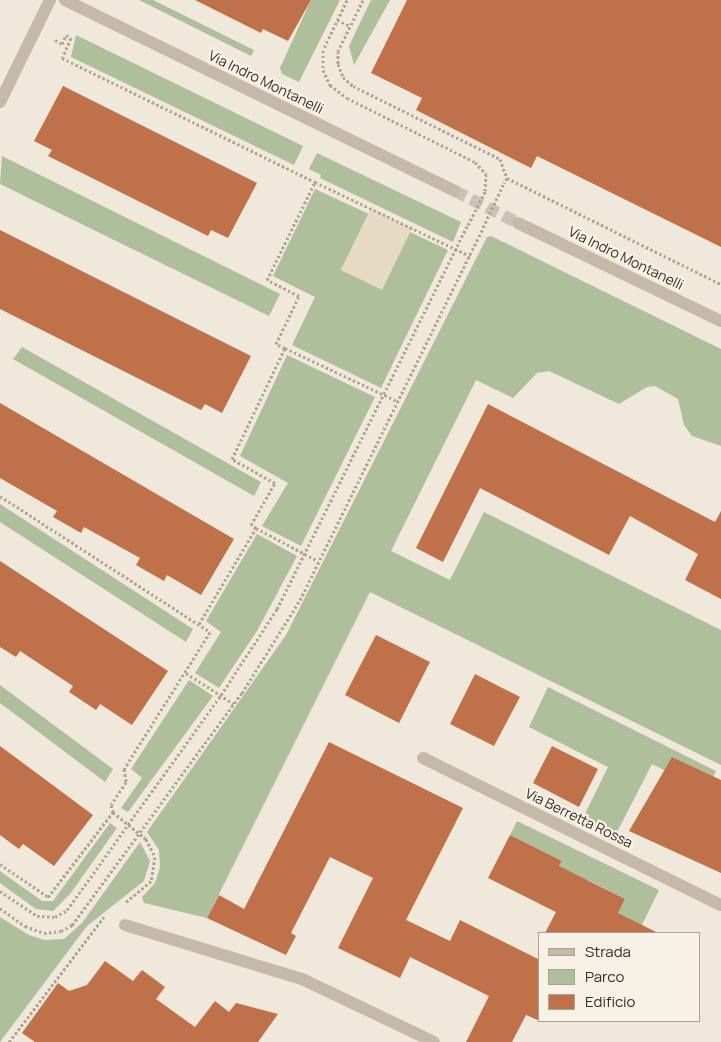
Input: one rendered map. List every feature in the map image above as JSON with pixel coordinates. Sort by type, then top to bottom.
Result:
[{"type":"street","points":[[0,102],[50,0]]},
{"type":"street","name":"Via Indro Montanelli","points":[[65,0],[455,191]]},
{"type":"street","name":"Via Indro Montanelli","points":[[518,223],[721,321]]},
{"type":"street","name":"Via Berretta Rossa","points":[[423,758],[721,905]]},
{"type":"street","points":[[124,925],[302,979],[434,1042]]},
{"type":"path","points":[[0,891],[37,916],[49,918],[61,914],[221,696],[265,630],[305,554],[485,191],[486,174],[475,162],[347,98],[330,85],[322,58],[347,0]]},
{"type":"path","points":[[363,0],[337,57],[348,82],[500,159],[507,178],[721,284]]},
{"type":"path","points":[[337,20],[350,26]]},
{"type":"path","points":[[54,40],[62,44],[66,35],[72,38],[62,58],[470,256]]},
{"type":"path","points":[[0,908],[35,930],[53,934],[68,928],[234,704],[280,635],[470,256],[507,178]]},
{"type":"path","points":[[315,182],[267,280],[299,296],[276,344],[397,401]]},
{"type":"path","points":[[285,348],[232,459],[275,483],[251,525],[318,561]]},
{"type":"path","points":[[0,496],[199,624],[211,635],[124,768],[126,782],[111,805],[112,812],[140,833],[152,848],[155,872],[146,888],[119,907]]},
{"type":"path","points":[[199,624],[256,528]]},
{"type":"path","points":[[186,673],[234,704]]},
{"type":"path","points":[[0,864],[48,897],[112,812]]},
{"type":"path","points":[[9,1042],[101,920],[107,914],[124,925]]},
{"type":"green space","points":[[139,0],[153,0],[254,50],[251,56]]},
{"type":"green space","points":[[311,0],[340,0],[299,82],[282,74],[280,68]]},
{"type":"green space","points":[[371,0],[390,0],[354,65],[349,46]]},
{"type":"green space","points":[[76,35],[303,146],[294,165],[71,57]]},
{"type":"green space","points":[[317,153],[461,222],[453,242],[320,178],[321,175],[309,169]]},
{"type":"green space","points":[[2,156],[280,294],[269,316],[0,184]]},
{"type":"green space","points":[[315,189],[369,214],[341,270],[382,289],[410,232],[448,250],[381,388],[292,345],[315,297],[273,276]]},
{"type":"green space","points":[[491,236],[721,349],[721,446],[692,436],[684,425],[678,399],[655,386],[647,387],[619,404],[549,371],[537,373],[513,398],[476,380],[391,551],[450,580],[484,512],[721,630],[721,765],[370,592],[207,918],[144,903],[142,897],[155,883],[160,867],[159,850],[147,832],[286,635],[487,237]]},
{"type":"green space","points":[[22,347],[261,482],[254,496],[13,359]]},
{"type":"green space","points":[[287,355],[375,397],[301,546],[262,526],[288,483],[240,456]]},
{"type":"green space","points":[[0,504],[193,629],[186,642],[0,522]]},
{"type":"green space","points":[[257,534],[297,556],[257,631],[219,688],[195,673],[221,632],[206,621]]},
{"type":"green space","points":[[189,680],[213,696],[128,812],[121,808],[142,778],[131,769]]},
{"type":"green space","points":[[0,685],[113,769],[105,782],[0,703]]},
{"type":"green space","points":[[548,687],[716,771],[713,777],[672,757],[674,775],[652,764],[615,836],[582,820],[608,767],[529,727]]},
{"type":"green space","points":[[517,821],[659,890],[638,932],[618,932],[626,917],[618,913],[625,899],[588,880],[560,900],[554,911],[540,904],[562,861],[510,835]]},
{"type":"green space","points":[[110,823],[117,828],[70,894],[53,911],[36,909],[0,883],[0,871],[42,901],[53,901]]},
{"type":"green space","points":[[140,842],[150,861],[144,881],[87,926],[0,1042],[0,917],[29,935],[45,940],[64,939],[82,923]]},
{"type":"shaded area","points":[[371,208],[412,228],[382,290],[341,270]]},
{"type":"building","points":[[195,0],[311,0],[288,41],[263,29],[261,33]]},
{"type":"building","points":[[407,0],[721,0],[721,247],[537,156],[531,168],[416,110],[422,98],[371,73]]},
{"type":"building","points":[[63,86],[257,183],[228,238],[211,230],[208,236],[48,156],[52,150],[34,141]]},
{"type":"building","points":[[0,230],[251,356],[222,413],[205,404],[201,410],[0,309]]},
{"type":"building","points":[[0,403],[234,539],[201,595],[167,575],[164,581],[136,565],[140,558],[84,527],[81,533],[53,517],[57,511],[0,478]]},
{"type":"building","points":[[488,404],[715,522],[721,511],[721,599],[685,580],[698,554],[630,516],[609,555],[480,488],[443,562],[416,548]]},
{"type":"building","points":[[0,561],[168,671],[132,725],[100,704],[96,710],[69,692],[73,686],[20,651],[16,657],[0,647]]},
{"type":"building","points":[[376,635],[430,662],[399,723],[345,695]]},
{"type":"building","points":[[475,674],[520,697],[494,746],[450,724]]},
{"type":"building","points":[[329,742],[463,808],[406,920],[450,941],[460,920],[538,959],[538,1020],[526,1015],[512,1042],[466,1042],[489,996],[410,957],[400,978],[338,948],[373,878],[330,857],[291,933],[296,936],[286,955],[207,918],[219,895],[244,909]]},
{"type":"building","points":[[0,746],[93,815],[54,866],[23,844],[19,849],[0,835]]},
{"type":"building","points":[[552,746],[598,769],[579,807],[533,783]]},
{"type":"building","points":[[672,757],[721,780],[721,873],[629,831]]},
{"type":"building","points":[[510,835],[562,861],[559,866],[625,899],[618,913],[656,932],[546,932],[556,912],[488,878]]},
{"type":"building","points":[[105,961],[133,981],[142,970],[165,987],[156,999],[195,1027],[215,1001],[229,1012],[236,1003],[278,1014],[258,1042],[35,1042],[22,1033],[58,983],[69,991],[87,985]]},
{"type":"tunnel","points":[[455,191],[518,223]]}]
